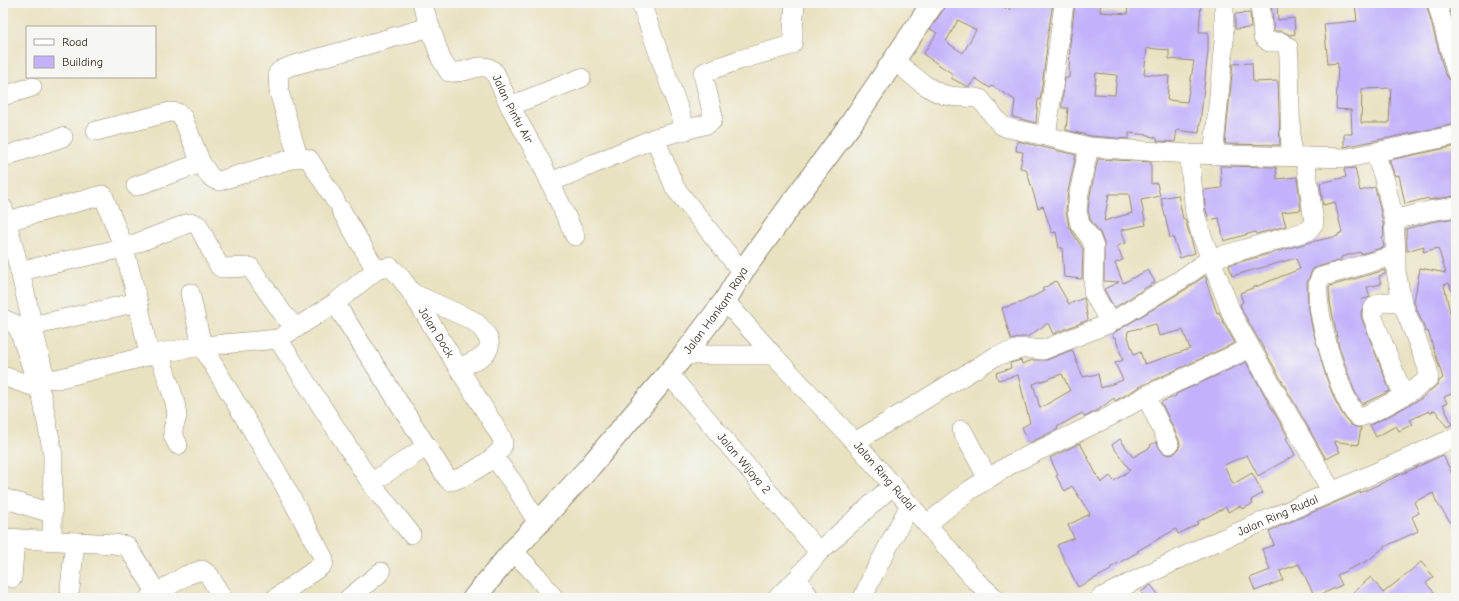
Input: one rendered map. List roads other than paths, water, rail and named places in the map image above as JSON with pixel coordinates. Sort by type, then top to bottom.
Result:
[{"type":"main road","name":"Jalan Hankam Raya","points":[[474,598],[513,551],[587,470],[684,355],[725,301],[742,272],[850,125],[933,3]]},
{"type":"street","name":"Jalan Pintu Air","points":[[422,3],[441,59],[449,72],[463,72],[488,66],[495,73],[510,106],[551,182],[575,236]]},
{"type":"street","points":[[641,3],[686,130]]},
{"type":"street","points":[[551,182],[655,138],[707,124],[712,121],[713,116],[703,78],[705,72],[739,60],[791,45],[793,42],[795,3]]},
{"type":"street","points":[[1046,136],[1052,102],[1064,3]]},
{"type":"street","points":[[1213,154],[1224,41],[1224,3]]},
{"type":"street","points":[[855,442],[996,356],[1024,348],[1043,350],[1110,323],[1180,280],[1210,259],[1304,232],[1312,227],[1314,223],[1298,156],[1288,47],[1281,42],[1269,42],[1263,36],[1259,10],[1260,3]]},
{"type":"street","points":[[1436,3],[1456,71]]},
{"type":"street","points":[[298,157],[279,92],[278,73],[281,70],[354,48],[430,28]]},
{"type":"street","points":[[893,60],[929,88],[937,92],[946,96],[980,100],[1001,125],[1008,128],[1089,147],[1189,154],[1348,158],[1456,135]]},
{"type":"street","points":[[510,106],[581,78]]},
{"type":"street","points":[[3,96],[32,87]]},
{"type":"street","points":[[96,131],[170,112],[178,113],[183,118],[201,163],[213,180],[219,181],[298,157],[309,159],[376,270],[335,302],[278,339],[202,346],[154,354],[54,379],[45,376],[43,371],[20,271],[5,215],[103,195],[124,248],[138,302],[154,354],[175,402],[177,416],[173,429],[173,435],[178,445]]},
{"type":"street","points":[[3,157],[63,137]]},
{"type":"street","points":[[655,138],[675,188],[742,272]]},
{"type":"street","points":[[1089,147],[1079,193],[1077,211],[1080,224],[1091,239],[1094,246],[1095,260],[1093,292],[1110,323]]},
{"type":"street","points":[[1375,153],[1385,182],[1394,220],[1396,255],[1396,271],[1402,302],[1427,366],[1429,377],[1422,384],[1404,395],[1363,416],[1357,416],[1353,413],[1338,378],[1325,339],[1318,292],[1318,282],[1321,277],[1396,255]]},
{"type":"street","points":[[1189,154],[1195,213],[1210,259],[1233,317],[1332,492]]},
{"type":"street","points":[[136,186],[201,163]]},
{"type":"street","points":[[1394,220],[1429,211],[1456,207]]},
{"type":"street","points":[[20,271],[124,248],[189,223],[196,223],[219,266],[222,268],[250,267],[284,315],[296,328]]},
{"type":"street","name":"Jalan Dock","points":[[376,270],[388,267],[392,268],[412,293],[502,439],[502,447],[497,462]]},
{"type":"street","points":[[190,293],[202,346],[276,470],[324,559],[322,565],[276,598]]},
{"type":"street","points":[[412,293],[472,320],[485,332],[490,347],[487,352],[458,368]]},
{"type":"street","name":"Jalan Ring Rudal","points":[[725,301],[773,355],[855,442],[977,582],[996,598]]},
{"type":"street","points":[[32,326],[138,302]]},
{"type":"street","points":[[335,302],[426,446],[450,481],[497,462],[514,484],[538,523]]},
{"type":"street","points":[[1402,302],[1380,303],[1372,310],[1372,315],[1404,395]]},
{"type":"street","points":[[3,319],[15,324],[19,330],[42,397],[53,455],[51,513],[52,540]]},
{"type":"street","points":[[278,339],[371,483],[411,534]]},
{"type":"street","points":[[927,524],[970,490],[1011,464],[1109,417],[1146,396],[1250,348]]},
{"type":"street","points":[[684,355],[773,355]]},
{"type":"street","name":"Jalan Wijaya 2","points":[[668,373],[820,552]]},
{"type":"street","points":[[3,376],[38,388]]},
{"type":"street","points":[[1146,396],[1169,444]]},
{"type":"street","points":[[962,430],[988,479]]},
{"type":"street","name":"Jalan Ring Rudal","points":[[1100,598],[1199,550],[1456,437]]},
{"type":"street","points":[[371,483],[426,446]]},
{"type":"street","points":[[777,598],[797,579],[820,552],[893,485]]},
{"type":"street","points":[[3,498],[51,513]]},
{"type":"street","points":[[863,598],[871,579],[910,505]]},
{"type":"street","points":[[12,578],[9,538],[128,546],[153,596],[187,575],[202,570],[209,575],[222,598]]},
{"type":"street","points":[[70,589],[76,542]]},
{"type":"street","points":[[513,551],[554,598]]},
{"type":"street","points":[[349,598],[381,572]]},
{"type":"street","points":[[797,579],[810,598]]}]
